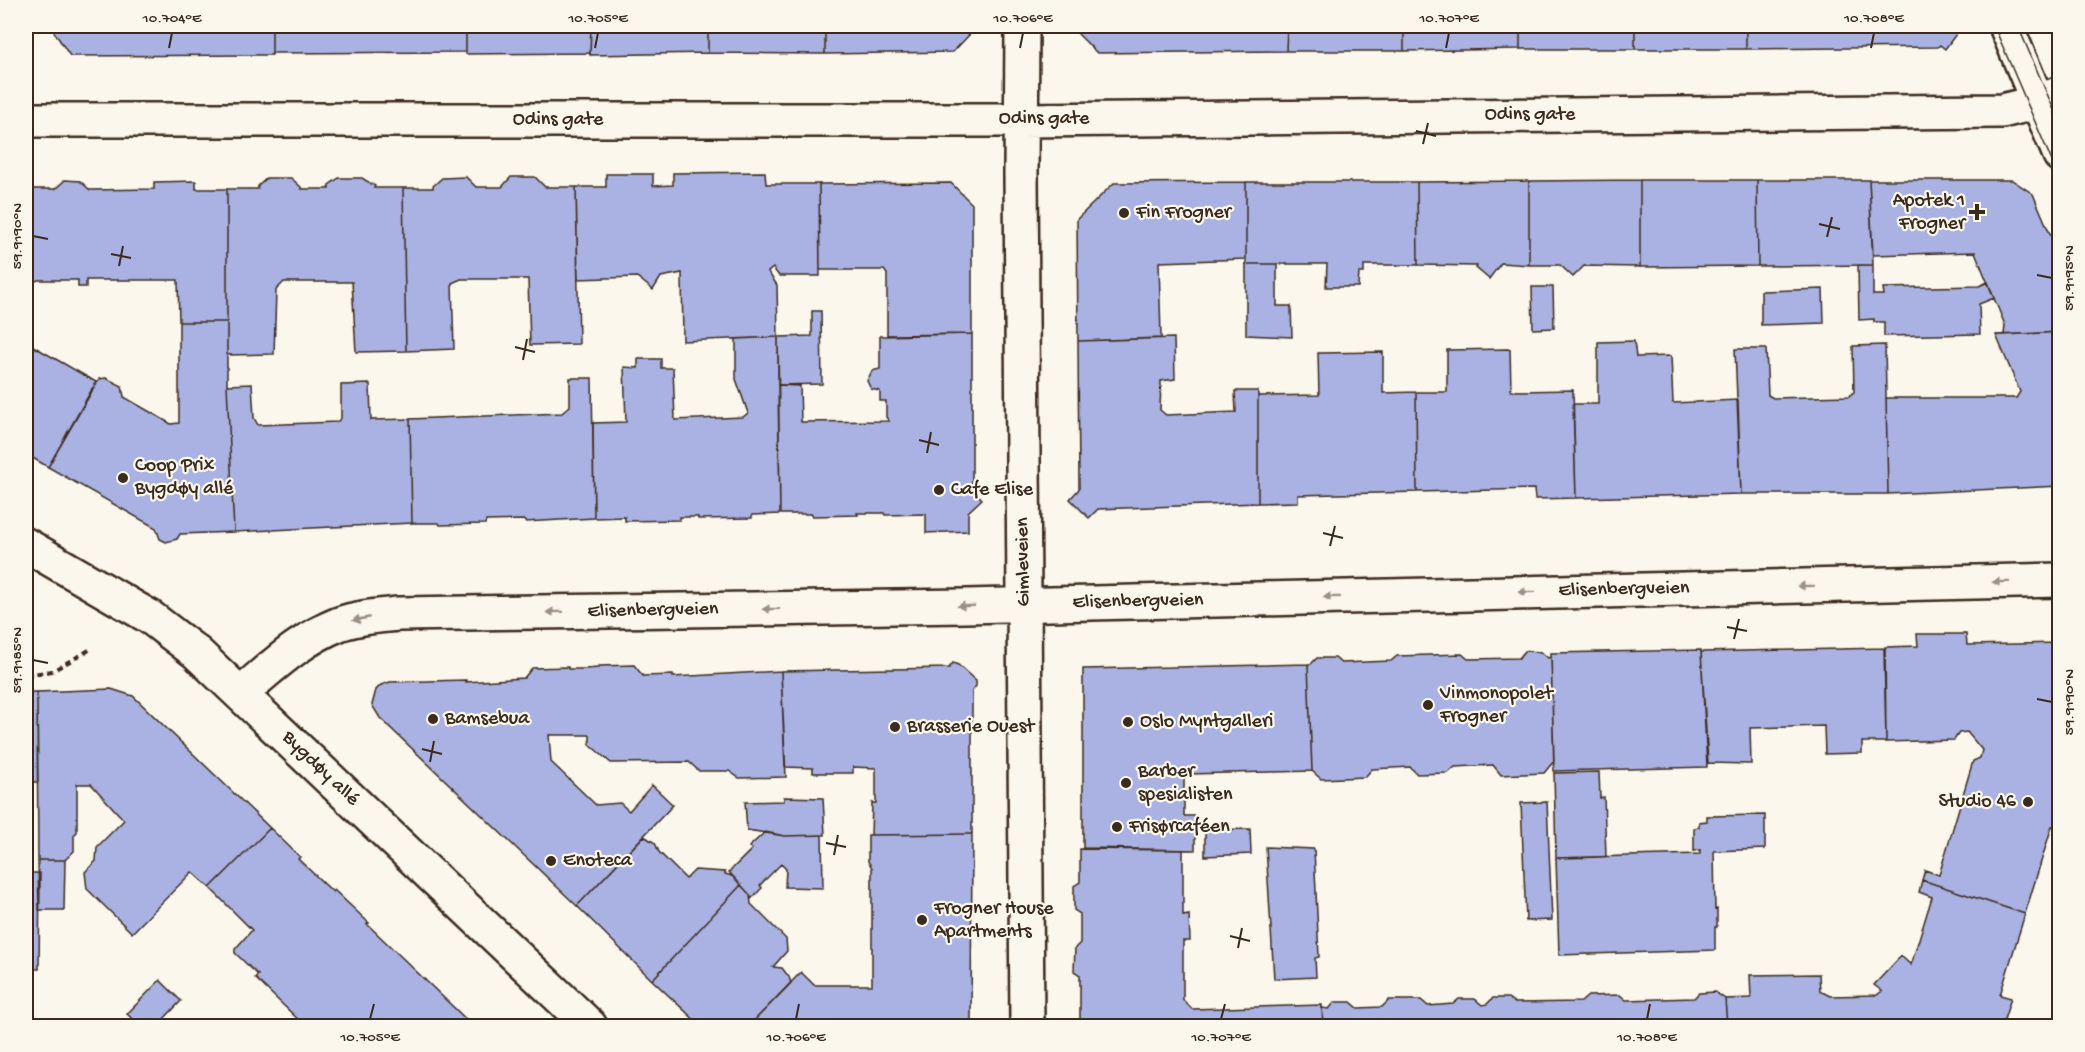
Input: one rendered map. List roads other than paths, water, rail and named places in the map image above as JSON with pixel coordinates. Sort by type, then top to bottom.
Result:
[{"type":"street","name":"Gimleveien","points":[[1023,26],[1020,120],[1027,1026]]},
{"type":"street","points":[[2006,26],[2049,98],[2060,155]]},
{"type":"street","name":"Odins gate","points":[[26,120],[1020,120],[2002,111],[2049,98]]},
{"type":"street","name":"Bygdøy allé","points":[[26,544],[175,634],[241,693],[590,1026]]},
{"type":"street","name":"Elisenbergveien","points":[[241,693],[289,652],[318,634],[341,623],[367,617],[399,614],[1025,604],[2060,580]]},
{"type":"tram line","points":[[1994,26],[2060,180]]},
{"type":"tram line","points":[[2018,26],[2060,124]]},
{"type":"place","name":"Apotek 1 Frogner","points":[[1977,212]]},
{"type":"place","name":"Fin Frogner","points":[[1124,213]]},
{"type":"place","name":"Coop Prix Bygdøy allé","points":[[123,478]]},
{"type":"place","name":"Cafe Elise","points":[[939,490]]},
{"type":"place","name":"Vinmonopolet Frogner","points":[[1428,705]]},
{"type":"place","name":"Bamsebua","points":[[433,719]]},
{"type":"place","name":"Oslo Myntgalleri","points":[[1128,722]]},
{"type":"place","name":"Brasserie Ouest","points":[[895,727]]},
{"type":"place","name":"Barber spesialisten","points":[[1126,783]]},
{"type":"place","name":"Studio 46","points":[[2028,802]]},
{"type":"place","name":"Frisørcaféen","points":[[1117,827]]},
{"type":"place","name":"Enoteca","points":[[551,861]]},
{"type":"place","name":"Frogner House Apartments","points":[[922,920]]}]
